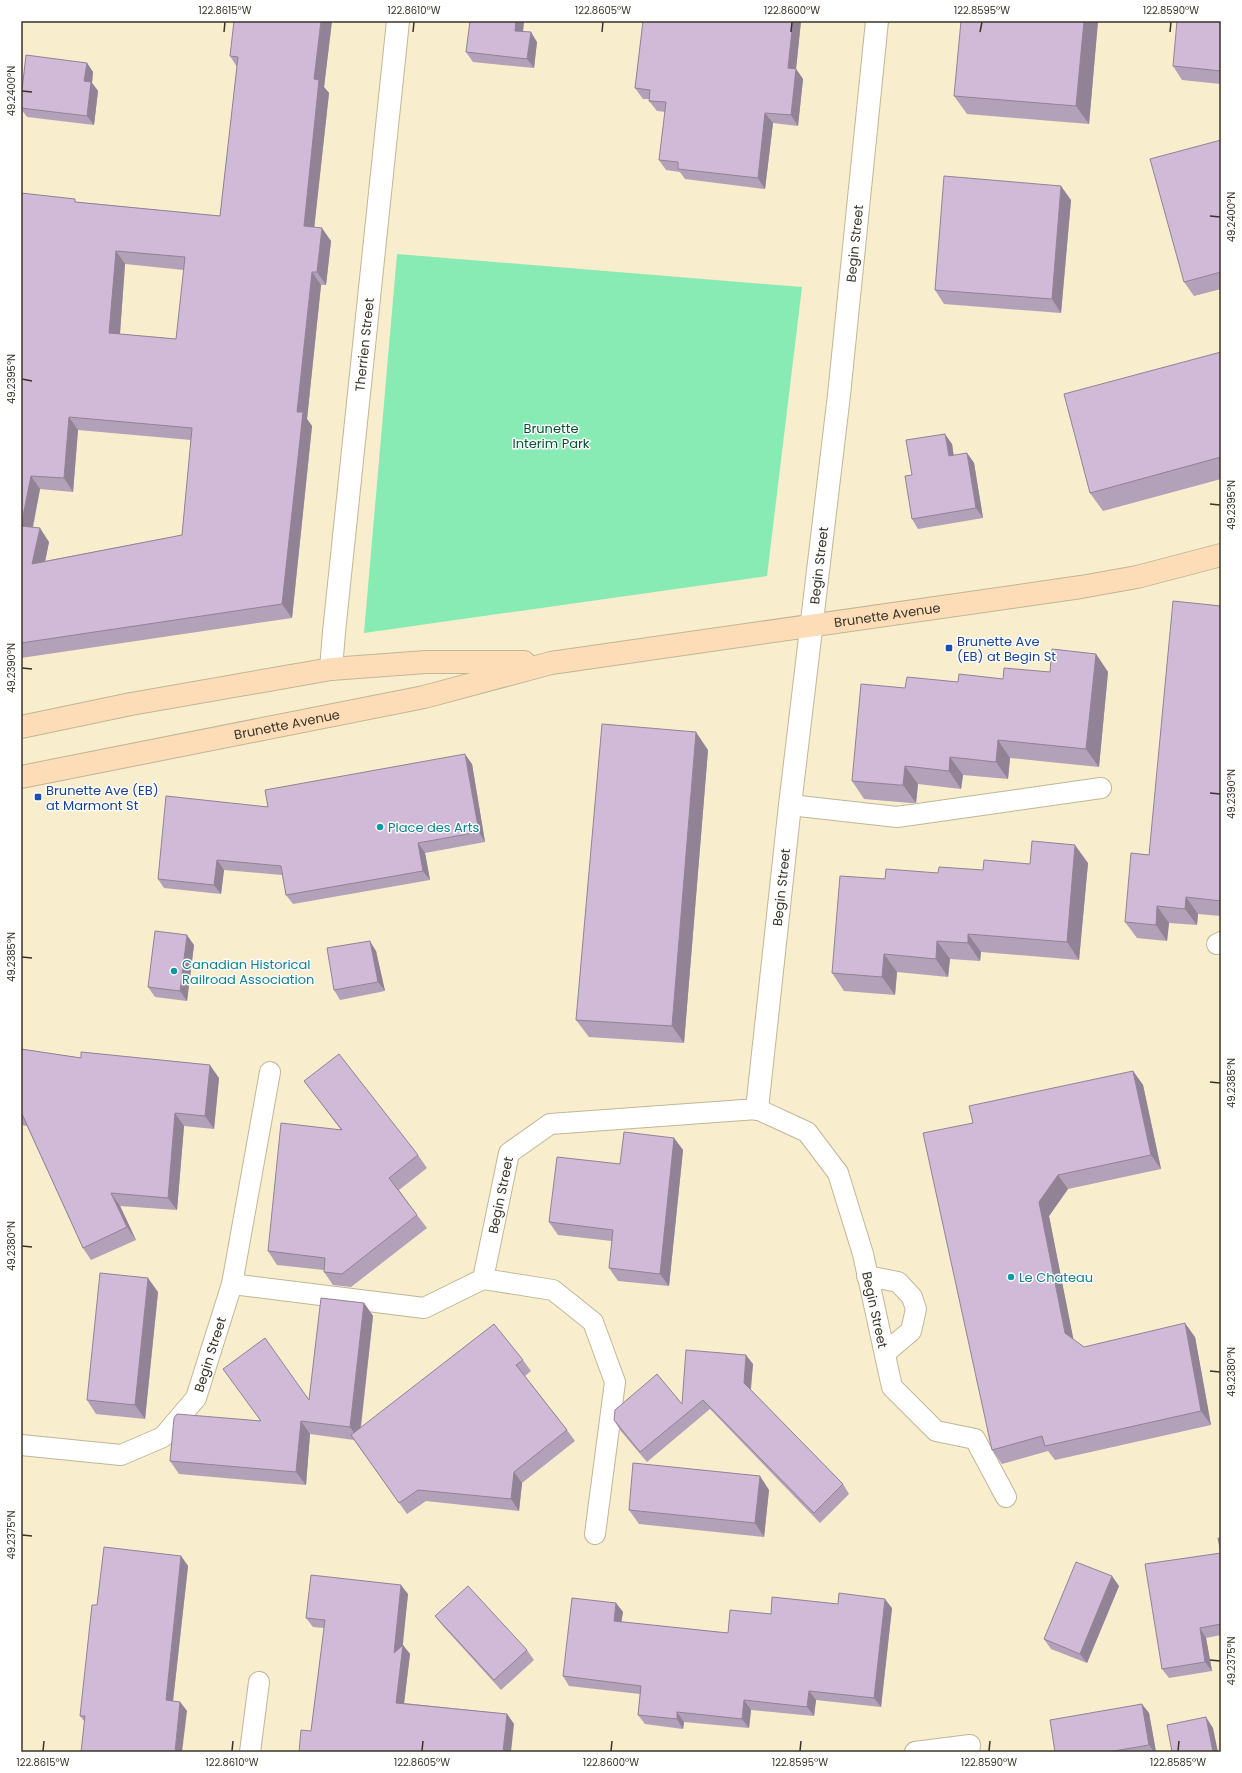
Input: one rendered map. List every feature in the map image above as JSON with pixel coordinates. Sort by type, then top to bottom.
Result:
[{"type":"main road","name":"Brunette Avenue","points":[[21,777],[424,697],[551,663],[1109,582],[1185,566],[1221,555]]},
{"type":"main road","name":"Brunette Avenue","points":[[21,727],[131,704],[331,669],[426,662],[551,663]]},
{"type":"street","name":"Therrien Street","points":[[331,669],[398,21]]},
{"type":"street","name":"Begin Street","points":[[757,1110],[790,805],[839,395],[877,21]]},
{"type":"lane","points":[[790,805],[897,817],[1101,788]]},
{"type":"lane","name":"Begin Street","points":[[21,1445],[121,1455],[163,1437],[196,1398],[232,1284],[270,1072]]},
{"type":"lane","name":"Begin Street","points":[[483,1279],[509,1153],[550,1124],[757,1110],[807,1132],[838,1173],[863,1254],[892,1387],[936,1431],[975,1438],[1006,1497]]},
{"type":"lane","points":[[868,1276],[898,1282],[912,1297],[916,1309],[910,1331],[885,1353]]},
{"type":"lane","points":[[232,1284],[424,1308],[483,1279],[553,1290],[593,1322],[615,1382],[595,1534]]},
{"type":"lane","points":[[250,1752],[259,1682]]},
{"type":"lane","points":[[915,1752],[970,1745],[969,1752]]},
{"type":"green space","name":"Brunette Interim Park","points":[[397,254],[802,287],[767,576],[364,633]]},
{"type":"building","points":[[234,21],[321,21],[314,79],[319,80],[304,226],[322,228],[317,272],[312,272],[297,412],[303,412],[282,604],[21,643],[21,526],[21,193],[75,199],[75,202],[220,216],[238,57],[230,56]],"holes":[[[116,251],[185,257],[176,339],[109,333]],[[69,417],[192,428],[182,535],[32,564],[40,528],[21,526],[31,476],[64,478]]]},
{"type":"building","points":[[470,21],[516,21],[515,31],[531,32],[527,59],[466,52]]},
{"type":"building","points":[[643,21],[793,21],[788,68],[796,69],[791,115],[765,113],[758,178],[678,169],[678,162],[659,160],[666,102],[649,101],[650,90],[635,88]]},
{"type":"building","points":[[961,21],[1084,21],[1076,106],[954,96]]},
{"type":"building","points":[[1177,21],[1221,21],[1221,71],[1173,66]]},
{"type":"building","points":[[26,55],[87,63],[84,81],[91,82],[87,116],[21,108]]},
{"type":"building","points":[[1221,140],[1221,272],[1184,282],[1150,159]]},
{"type":"building","points":[[944,176],[1061,186],[1052,299],[935,290]]},
{"type":"building","points":[[1221,352],[1221,457],[1090,493],[1064,394]]},
{"type":"building","points":[[945,434],[949,456],[967,453],[976,508],[912,519],[905,476],[912,475],[906,440]]},
{"type":"building","points":[[1173,601],[1221,606],[1221,901],[1186,897],[1185,909],[1157,906],[1156,925],[1125,922],[1131,853],[1149,855]]},
{"type":"building","points":[[1052,649],[1096,654],[1086,749],[998,740],[996,762],[950,757],[949,771],[905,766],[903,785],[852,781],[861,684],[905,688],[907,677],[958,682],[959,674],[1003,679],[1004,668],[1050,672]]},
{"type":"building","points":[[602,724],[696,732],[672,1026],[576,1020]]},
{"type":"building","name":"Place des Arts","points":[[465,754],[479,832],[418,843],[423,871],[286,895],[281,866],[217,860],[214,885],[158,879],[166,796],[268,807],[265,790]]},
{"type":"building","points":[[1032,841],[1075,845],[1067,942],[968,934],[968,943],[937,941],[936,959],[884,954],[882,977],[832,973],[840,876],[885,879],[886,869],[938,873],[939,867],[983,870],[984,860],[1030,864]]},
{"type":"building","name":"Canadian Historical Railroad Association","points":[[155,931],[187,935],[180,991],[148,987]]},
{"type":"building","points":[[370,941],[378,982],[334,990],[327,948]]},
{"type":"building","points":[[21,1049],[81,1058],[81,1052],[210,1065],[205,1116],[175,1113],[168,1198],[111,1193],[127,1227],[83,1248],[21,1114]]},
{"type":"building","points":[[339,1054],[418,1155],[389,1178],[417,1215],[342,1274],[324,1272],[325,1258],[268,1251],[281,1123],[342,1130],[304,1081]]},
{"type":"building","name":"Le Chateau","points":[[1133,1071],[1151,1155],[1058,1175],[1039,1202],[1065,1333],[1084,1347],[1185,1323],[1201,1411],[1045,1446],[1042,1436],[992,1450],[923,1133],[973,1123],[969,1106]]},
{"type":"building","points":[[624,1132],[674,1138],[660,1274],[609,1268],[613,1230],[549,1222],[557,1157],[620,1164]]},
{"type":"building","points":[[100,1273],[148,1278],[135,1405],[87,1400]]},
{"type":"building","points":[[321,1298],[364,1303],[350,1427],[301,1421],[296,1472],[170,1461],[174,1418],[177,1414],[261,1421],[223,1369],[265,1338],[309,1400]]},
{"type":"building","points":[[494,1324],[523,1360],[516,1365],[567,1430],[514,1472],[511,1499],[418,1490],[399,1503],[351,1435]]},
{"type":"building","points":[[686,1350],[746,1355],[744,1383],[843,1484],[814,1513],[703,1400],[640,1452],[614,1420],[615,1410],[657,1374],[682,1404]]},
{"type":"building","points":[[633,1463],[760,1476],[755,1523],[629,1510]]},
{"type":"building","points":[[1218,1538],[1221,1538],[1221,1553]]},
{"type":"building","points":[[104,1547],[181,1556],[166,1700],[180,1702],[175,1752],[81,1752],[85,1716],[80,1716],[92,1605],[97,1605]]},
{"type":"building","points":[[1221,1553],[1221,1624],[1200,1628],[1205,1662],[1162,1669],[1145,1564]]},
{"type":"building","points":[[1076,1562],[1112,1576],[1080,1654],[1044,1639]]},
{"type":"building","points":[[311,1575],[401,1585],[394,1653],[403,1645],[396,1703],[507,1714],[503,1752],[299,1752],[301,1730],[311,1731],[325,1620],[306,1618]]},
{"type":"building","points":[[468,1586],[527,1650],[494,1680],[435,1616]]},
{"type":"building","points":[[839,1593],[885,1599],[874,1698],[809,1691],[807,1707],[744,1700],[742,1719],[677,1712],[677,1719],[638,1715],[641,1686],[563,1676],[572,1598],[616,1603],[614,1621],[728,1633],[730,1610],[771,1614],[772,1597],[838,1604]]},
{"type":"building","points":[[1142,1704],[1149,1745],[1108,1752],[1055,1752],[1050,1720]]},
{"type":"building","points":[[1206,1717],[1213,1752],[1172,1752],[1167,1725]]},
{"type":"place","name":"Brunette Ave (EB) at Begin St","points":[[949,648]]},
{"type":"place","name":"Brunette Ave (EB) at Marmont St","points":[[38,797]]},
{"type":"place","name":"Place des Arts","points":[[380,827]]},
{"type":"place","name":"Canadian Historical Railroad Association","points":[[174,971]]},
{"type":"place","name":"Le Chateau","points":[[1011,1277]]}]
